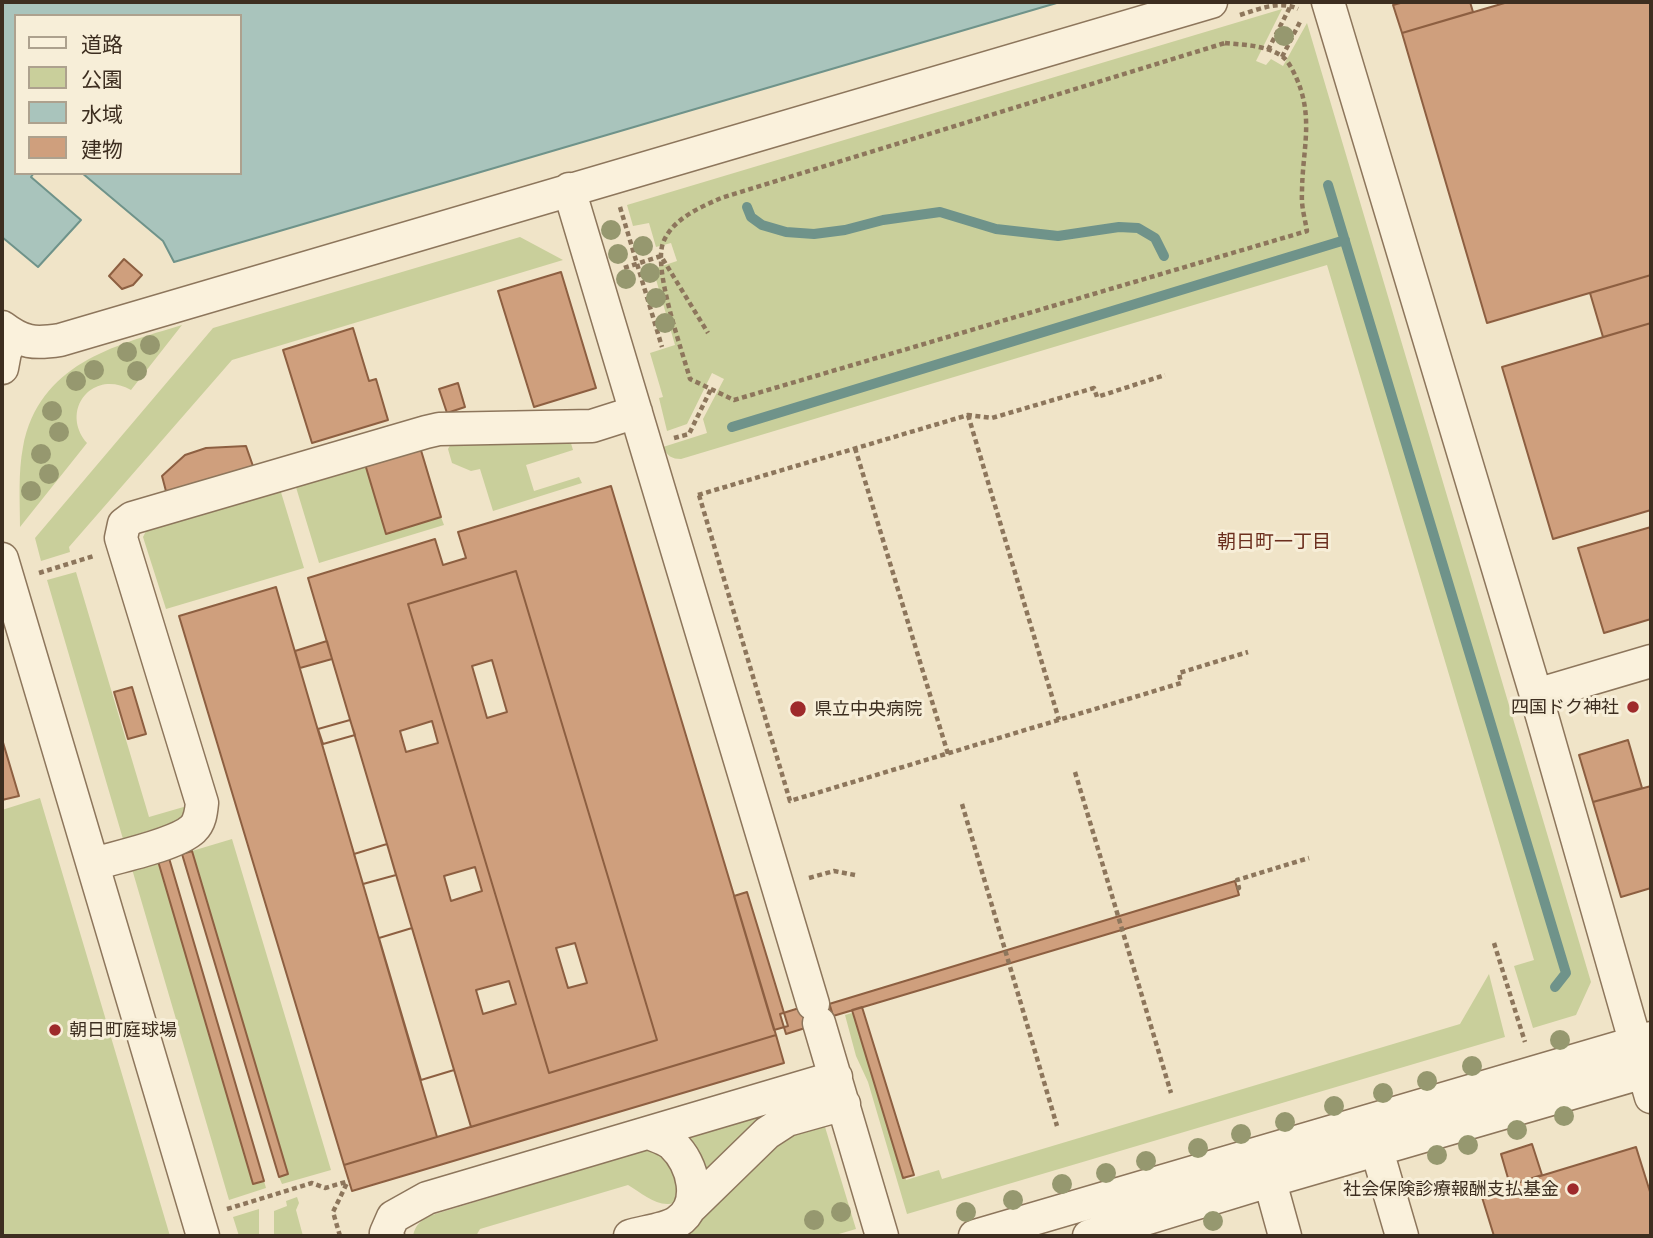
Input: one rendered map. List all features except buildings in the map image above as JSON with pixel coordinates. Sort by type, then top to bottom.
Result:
[{"type":"street","points":[[975,1236],[1101,1199],[1265,1166],[1372,1135],[1647,1064],[1328,2]]},
{"type":"street","points":[[2,368],[7,331],[26,342],[61,340],[569,189],[1225,9]]},
{"type":"street","points":[[569,189],[882,1236]]},
{"type":"street","points":[[93,864],[183,836],[198,823],[202,803],[121,538],[124,524],[132,518],[439,429],[592,426],[636,412]]},
{"type":"street","points":[[2,559],[204,1236]]},
{"type":"street","points":[[1536,695],[1651,661]]},
{"type":"street","points":[[388,1236],[386,1233],[393,1217],[427,1198],[649,1133],[840,1090]]},
{"type":"street","points":[[630,1236],[677,1222],[767,1133],[840,1090]]},
{"type":"street","points":[[649,1133],[672,1143],[685,1161],[694,1186],[691,1207]]},
{"type":"street","points":[[1372,1135],[1402,1236]]},
{"type":"street","points":[[1101,1199],[1104,1234],[1265,1166]]},
{"type":"street","points":[[1265,1166],[1285,1236]]},
{"type":"path","points":[[1225,9],[1278,4],[1291,5],[1304,13],[1282,57]]},
{"type":"path","points":[[1268,50],[1291,5]]},
{"type":"path","points":[[1225,43],[1248,45],[1282,57],[1290,65],[1299,83],[1306,108],[1307,137],[1301,195],[1307,231],[734,400],[690,379],[665,290],[661,256],[663,243],[674,226],[695,209],[721,198],[1225,43]]},
{"type":"path","points":[[617,197],[663,347]]},
{"type":"path","points":[[615,271],[661,256]]},
{"type":"path","points":[[661,256],[708,333]]},
{"type":"path","points":[[664,505],[968,415],[992,418],[1094,388],[1097,397],[1165,375]]},
{"type":"path","points":[[666,441],[689,434],[711,389]]},
{"type":"path","points":[[968,415],[1059,720]]},
{"type":"path","points":[[855,448],[948,754]]},
{"type":"path","points":[[699,495],[790,801],[1181,683],[1178,673],[1248,652]]},
{"type":"path","points":[[44,571],[76,561]]},
{"type":"path","points":[[1075,772],[1171,1093]]},
{"type":"path","points":[[962,804],[1057,1126]]},
{"type":"path","points":[[1237,888],[1237,880],[1310,858]]},
{"type":"path","points":[[812,891],[808,878],[834,871],[855,875]]},
{"type":"path","points":[[1494,943],[1526,1045]]},
{"type":"path","points":[[227,1209],[312,1183],[325,1188],[349,1181],[333,1212],[340,1236]]},
{"type":"green space","points":[[1282,9],[1256,61],[1266,65],[1271,59],[1283,66],[1307,23],[1591,982],[1576,1015],[1533,1028],[1514,966],[1534,960],[1327,265],[681,459],[670,456],[663,447],[707,433],[703,419],[724,379],[712,373],[687,424],[667,431],[659,398],[663,397],[650,353],[675,345],[653,269],[677,261],[671,243],[656,247],[649,223],[633,226],[627,205]]},
{"type":"green space","points":[[520,237],[563,260],[232,360],[69,547],[70,552],[41,561],[35,538],[213,328]]},
{"type":"green space","points":[[182,325],[131,390],[104,384],[93,388],[84,396],[77,418],[79,430],[87,443],[20,527],[21,457],[32,419],[45,396],[62,377],[106,351]]},
{"type":"green space","points":[[570,440],[573,450],[526,465],[534,491],[579,477],[582,483],[493,511],[480,469],[471,471],[452,463],[448,449],[452,442]]},
{"type":"green space","points":[[365,464],[387,534],[441,517],[444,525],[319,563],[295,484]]},
{"type":"green space","points":[[280,489],[304,568],[166,609],[143,537],[148,527]]},
{"type":"green space","points":[[76,572],[149,817],[187,806],[183,817],[176,822],[123,839],[47,580]]},
{"type":"green space","name":"朝日町庭球場","points":[[40,798],[170,1236],[2,1236],[2,810]]},
{"type":"green space","points":[[232,839],[331,1170],[282,1184],[279,1177],[288,1173],[192,851]]},
{"type":"green space","points":[[158,861],[253,1184],[264,1181],[266,1188],[229,1200],[132,869]]},
{"type":"green space","points":[[1489,974],[1505,1037],[907,1214],[845,1015],[855,1012],[906,1180],[939,1170],[942,1179],[1460,1024]]},
{"type":"green space","points":[[766,1115],[701,1184],[680,1140]]},
{"type":"green space","points":[[822,1117],[856,1229],[832,1236],[670,1236],[772,1138]]},
{"type":"green space","points":[[646,1150],[666,1153],[680,1189],[676,1202],[657,1202],[628,1185],[480,1229],[476,1236],[413,1236],[419,1223],[432,1215]]},
{"type":"green space","points":[[297,1197],[299,1203],[296,1210],[303,1236],[274,1236],[274,1211],[287,1206],[286,1201]]},
{"type":"green space","points":[[259,1209],[259,1236],[239,1236],[233,1217]]},
{"type":"water","points":[[2,2],[1060,2],[174,262],[163,241],[84,175],[242,175],[242,14],[14,14],[14,175],[32,175],[31,177],[81,220],[38,267],[2,237]]},
{"type":"waterway","points":[[1328,185],[1566,973],[1555,987]]},
{"type":"waterway","points":[[747,207],[751,217],[762,225],[786,232],[814,234],[940,212],[996,229],[1058,236],[1119,227],[1138,228],[1155,238],[1164,256]]},
{"type":"waterway","points":[[732,427],[1345,240]]},
{"type":"place","name":"四国ドク神社","points":[[1633,707]]},
{"type":"place","name":"県立中央病院","points":[[798,709]]},
{"type":"place","name":"朝日町庭球場","points":[[55,1030]]},
{"type":"place","name":"社会保険診療報酬支払基金","points":[[1573,1189]]},
{"type":"district","name":"朝日町一丁目","points":[[1274,542]]}]
